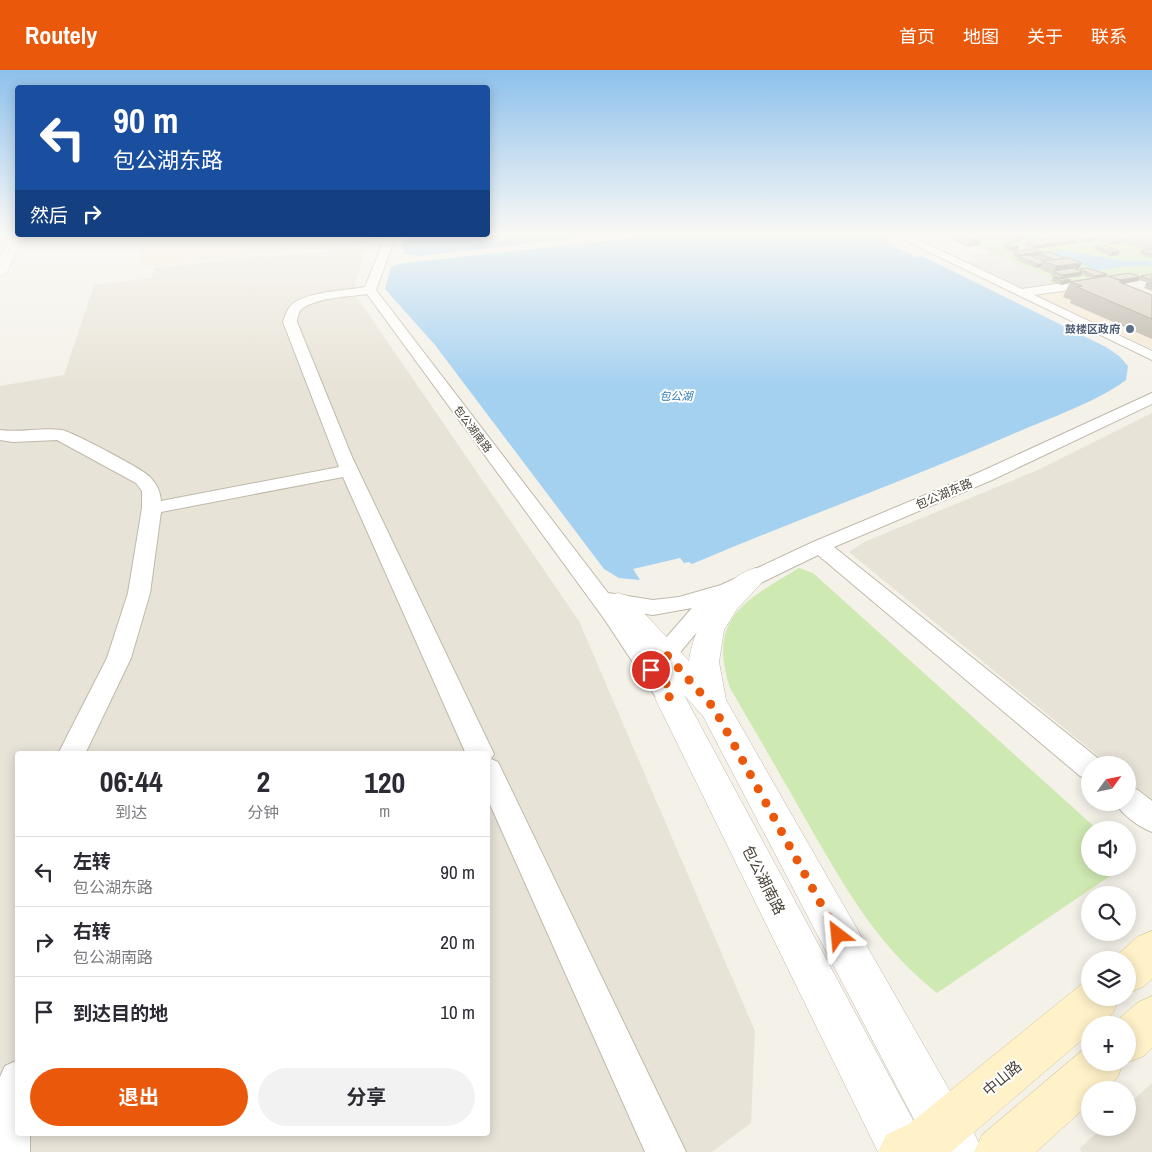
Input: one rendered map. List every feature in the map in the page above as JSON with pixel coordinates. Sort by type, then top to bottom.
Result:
[{"type":"main road","points":[[1136,965],[1152,952]]},
{"type":"main road","name":"中山路","points":[[904,1152],[926,1141],[951,1139],[1090,1006]]},
{"type":"main road","points":[[1136,1033],[1152,1018]]},
{"type":"main road","points":[[999,1152],[1092,1071]]},
{"type":"street","points":[[372,283],[370,290],[308,301],[293,311],[290,322],[349,471],[479,751]]},
{"type":"street","points":[[1000,283],[1152,356]]},
{"type":"street","points":[[1020,293],[1087,283]]},
{"type":"street","points":[[1092,283],[1152,306]]},
{"type":"street","name":"包公湖南路","points":[[370,290],[585,580],[615,608],[670,698],[904,1152]]},
{"type":"street","name":"包公湖东路","points":[[670,698],[663,678],[666,654],[682,632],[732,591],[820,546],[986,476],[1152,398]]},
{"type":"street","points":[[0,435],[13,437],[43,434],[61,435],[142,479],[151,490],[152,508],[139,593],[119,658],[72,751]]},
{"type":"street","points":[[152,508],[349,471]]},
{"type":"street","points":[[820,546],[1081,761]]},
{"type":"street","points":[[639,624],[670,620],[732,591]]},
{"type":"street","points":[[732,591],[717,616],[708,639],[702,663],[706,685],[714,708],[951,1139]]},
{"type":"street","name":"包公湖东路","points":[[615,608],[654,609],[732,591]]},
{"type":"street","points":[[615,608],[639,624],[714,708]]},
{"type":"street","points":[[490,774],[666,1152]]},
{"type":"street","points":[[1136,806],[1152,819]]},
{"type":"street","points":[[10,1152],[10,1131],[15,1098]]},
{"type":"shaded area","points":[[355,283],[356,296],[579,621],[755,1031],[751,1123],[712,1152],[0,1152],[0,386],[64,375],[94,285]]},
{"type":"shaded area","points":[[1010,283],[1053,283],[1059,286],[1026,291]]},
{"type":"shaded area","name":"鼓楼区政府","points":[[1077,283],[1091,283],[1152,309],[1152,349],[1026,291]]},
{"type":"shaded area","points":[[1152,413],[1152,800],[1136,787],[1136,756],[1098,756],[849,552],[864,542],[1040,469]]},
{"type":"shaded area","points":[[1152,1083],[1152,1152],[1081,1152],[1080,1148],[1093,1136],[1136,1136],[1136,1098]]},
{"type":"green space","points":[[1052,283],[1080,283],[1059,286]]},
{"type":"green space","points":[[799,568],[813,573],[1088,821],[1081,821],[1081,876],[1110,876],[1095,886],[1081,886],[1081,896],[937,993],[897,956],[865,916],[824,851],[730,688],[724,664],[723,644],[727,628],[747,602]]},
{"type":"water","name":"包公湖","points":[[387,283],[978,283],[1106,347],[1119,356],[1128,366],[1126,380],[1101,396],[1056,416],[692,564],[689,562],[684,563],[680,558],[633,569],[640,580],[619,578],[604,569],[435,345],[385,289]]},
{"type":"building","points":[[1074,283],[1123,283],[1152,295],[1152,319],[1077,287],[1082,286]]},
{"type":"place","name":"鼓楼区政府","points":[[1130,329]]},
{"type":"route","points":[[651,670],[670,698],[663,678],[666,654],[696,685],[714,708],[838,935]]}]
